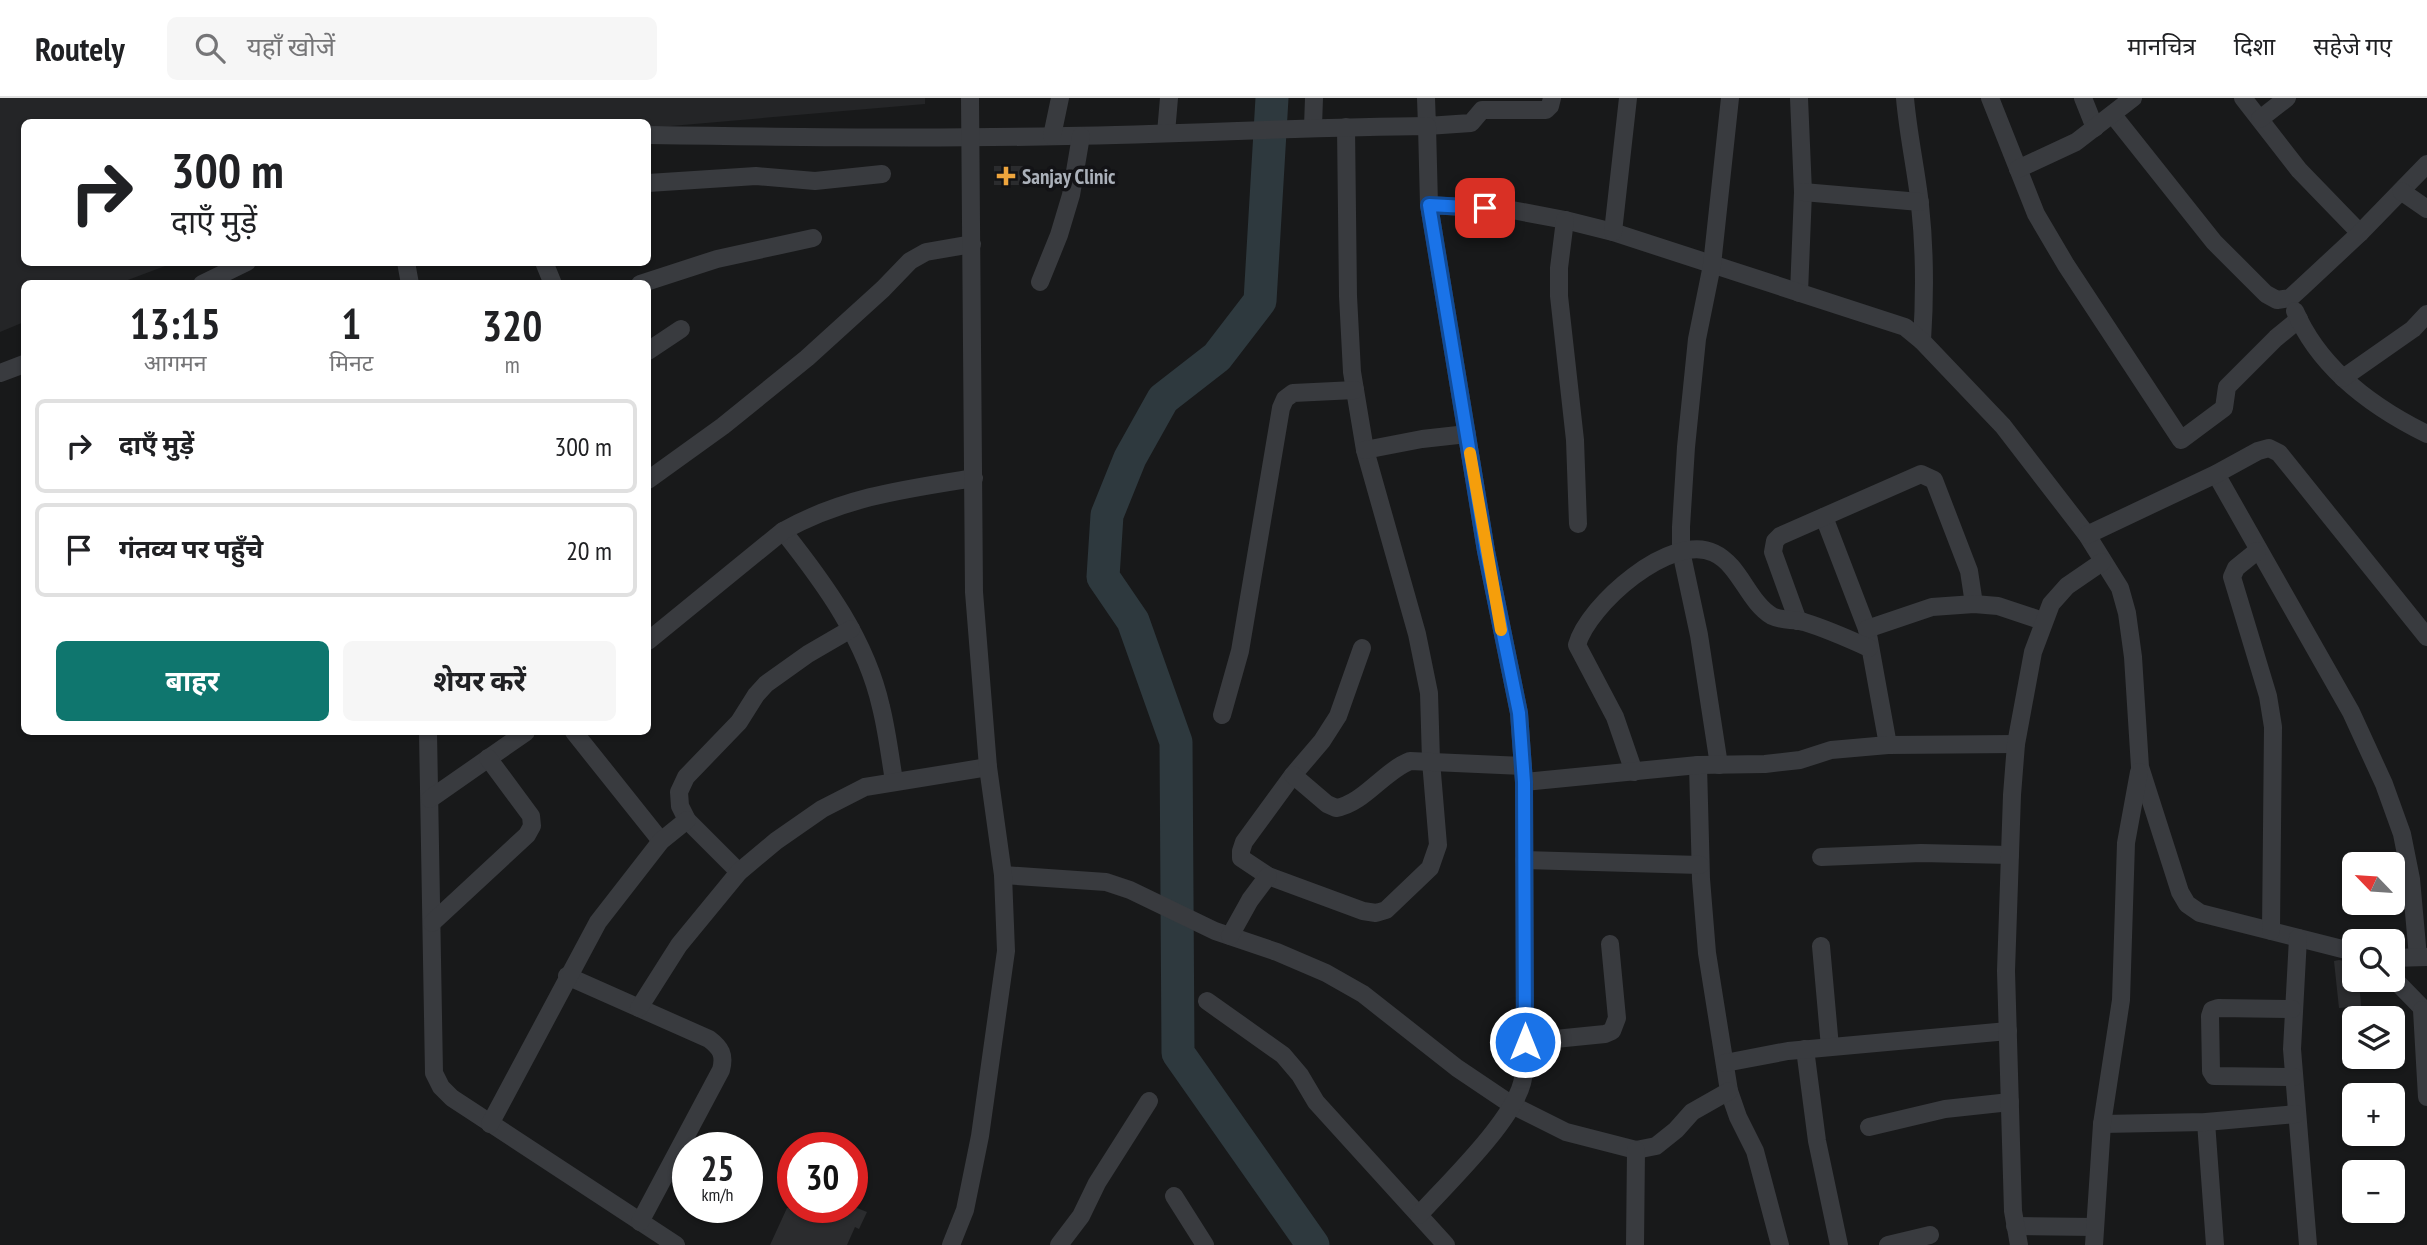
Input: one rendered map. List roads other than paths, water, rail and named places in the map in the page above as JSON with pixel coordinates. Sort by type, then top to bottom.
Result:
[{"type":"street","points":[[951,1245],[965,1210],[980,1136],[1006,951],[1003,876],[988,767],[974,592],[970,98]]},
{"type":"street","points":[[1052,136],[1060,98]]},
{"type":"street","points":[[1166,133],[1169,98]]},
{"type":"street","points":[[1305,127],[1314,98]]},
{"type":"street","points":[[1419,1215],[1476,1154],[1512,1105],[1522,1084],[1525,1042],[1523,774],[1519,713],[1500,628],[1429,205],[1426,98]]},
{"type":"street","points":[[651,135],[882,138],[1081,136],[1305,127],[1427,126],[1471,123],[1482,110],[1546,110],[1552,98]]},
{"type":"street","points":[[1613,232],[1628,98]]},
{"type":"street","points":[[1719,765],[1699,635],[1681,551],[1686,447],[1697,339],[1712,265],[1730,98]]},
{"type":"street","points":[[1799,98],[1803,192],[1799,293]]},
{"type":"street","points":[[1905,98],[1920,202],[1925,287],[1923,341]]},
{"type":"street","points":[[1990,98],[2036,214],[2066,265],[2180,440],[2224,408],[2227,387],[2299,319]]},
{"type":"street","points":[[2083,98],[2095,128]]},
{"type":"street","points":[[2018,169],[2076,142],[2133,98]]},
{"type":"street","points":[[2243,98],[2299,170],[2360,233]]},
{"type":"street","points":[[2260,119],[2287,98]]},
{"type":"street","points":[[2113,114],[2214,242],[2266,294],[2277,300],[2290,298],[2360,233],[2427,164]]},
{"type":"street","points":[[1346,127],[1348,296],[1352,372],[1365,450],[1417,634],[1429,693],[1437,845],[1436,857],[1430,868],[1386,910],[1376,913],[1363,911],[1268,876],[1241,858],[1244,842],[1293,775],[1322,741],[1338,716],[1362,648]]},
{"type":"street","points":[[1040,282],[1059,236],[1071,195],[1081,136]]},
{"type":"street","points":[[651,183],[756,176],[815,181],[881,174]]},
{"type":"street","points":[[2401,191],[2427,209]]},
{"type":"street","points":[[1803,192],[1920,202]]},
{"type":"street","points":[[1429,205],[1512,210],[1613,232],[1905,327],[1923,341],[2003,426],[2087,536],[2120,588],[2127,613],[2140,767],[2180,892],[2187,904],[2200,913],[2342,949]]},
{"type":"street","points":[[1564,220],[1559,296],[1575,440],[1578,524]]},
{"type":"street","points":[[651,280],[718,259],[813,238]]},
{"type":"street","points":[[651,478],[723,426],[807,358],[910,261],[926,252],[972,244]]},
{"type":"street","points":[[210,280],[239,266]]},
{"type":"street","points":[[2290,298],[2316,349],[2343,378],[2369,401],[2393,417],[2426,433]]},
{"type":"street","points":[[2343,378],[2413,329],[2427,314]]},
{"type":"street","points":[[651,349],[681,329]]},
{"type":"street","points":[[0,373],[21,365]]},
{"type":"street","points":[[1222,715],[1240,651],[1281,408],[1285,399],[1293,393],[1355,390]]},
{"type":"street","points":[[1365,450],[1467,434]]},
{"type":"street","points":[[2087,536],[2269,448],[2279,453],[2427,637]]},
{"type":"street","points":[[1798,621],[1773,547],[1780,536],[1921,474],[1934,480],[1959,541],[1969,571],[1974,604]]},
{"type":"street","points":[[2216,474],[2351,712],[2384,784],[2402,834],[2423,957],[2405,958]]},
{"type":"street","points":[[651,639],[783,531],[828,508],[899,489],[974,478]]},
{"type":"street","points":[[1824,517],[1867,629],[1888,745]]},
{"type":"street","points":[[783,531],[819,575],[851,629],[866,661],[881,706],[894,781]]},
{"type":"street","points":[[1634,772],[1615,717],[1577,645],[1584,628],[1609,598],[1658,558],[1681,551],[1705,550],[1716,554],[1726,562],[1764,610],[1783,620],[1798,621],[1830,630],[1869,648]]},
{"type":"street","points":[[2258,551],[2235,568],[2232,578],[2268,696],[2273,727],[2271,930]]},
{"type":"street","points":[[2102,562],[2067,586],[2051,604],[2033,652],[2016,744],[2006,971],[2013,1239],[2094,1236],[2102,1124],[2121,1000],[2126,843],[2140,767]]},
{"type":"street","points":[[1867,629],[1932,607],[1974,604],[1998,606],[2043,621]]},
{"type":"street","points":[[739,872],[687,820],[680,806],[679,792],[686,777],[739,722],[766,684],[808,654],[851,629]]},
{"type":"street","points":[[428,735],[434,1073],[441,1087],[452,1098],[676,1245]]},
{"type":"street","points":[[430,799],[522,735]]},
{"type":"street","points":[[576,735],[661,841]]},
{"type":"street","points":[[1293,775],[1327,804],[1336,808],[1351,803],[1397,766],[1410,761],[1431,761],[1523,774],[1634,772],[1698,765],[1765,764],[1800,760],[1831,750],[1888,745],[2016,744]]},
{"type":"street","points":[[432,923],[527,835],[532,826],[531,816],[488,758]]},
{"type":"street","points":[[1698,765],[1700,865],[1707,953],[1729,1091],[1755,1151],[1780,1245]]},
{"type":"street","points":[[639,1007],[679,945],[739,872],[776,841],[822,810],[865,787],[988,767]]},
{"type":"street","points":[[490,1124],[598,922],[661,841],[687,820]]},
{"type":"street","points":[[1821,857],[1921,853],[2010,855]]},
{"type":"street","points":[[1524,860],[1700,865]]},
{"type":"street","points":[[1003,876],[1106,882],[1130,890],[1222,933],[1326,973],[1363,994],[1457,1068],[1512,1105],[1566,1132],[1636,1150],[1656,1146],[1676,1130],[1692,1112],[1729,1091]]},
{"type":"street","points":[[1222,933],[1268,876]]},
{"type":"street","points":[[2298,937],[2292,1009],[2294,1077],[2308,1245]]},
{"type":"street","points":[[1525,1042],[1612,1031],[1617,1018],[1610,944]]},
{"type":"street","points":[[1821,946],[1830,1047]]},
{"type":"street","points":[[567,976],[709,1039],[720,1047],[724,1059],[640,1222]]},
{"type":"street","points":[[2405,990],[2425,1011],[2427,1097]]},
{"type":"street","points":[[1207,1001],[1283,1055],[1300,1075],[1316,1102],[1447,1245]]},
{"type":"street","points":[[2292,1009],[2212,1010],[2211,1071],[2214,1076],[2294,1077]]},
{"type":"street","points":[[1725,1063],[1805,1049],[2008,1031]]},
{"type":"street","points":[[1805,1049],[1817,1141],[1839,1245]]},
{"type":"street","points":[[1059,1245],[1081,1216],[1097,1183],[1149,1101]]},
{"type":"street","points":[[1869,1127],[1945,1109],[2010,1102]]},
{"type":"street","points":[[2102,1124],[2206,1122],[2296,1114]]},
{"type":"street","points":[[2206,1122],[2215,1245]]},
{"type":"street","points":[[1635,1245],[1636,1150]]},
{"type":"street","points":[[1174,1196],[1205,1245]]},
{"type":"street","points":[[1888,1245],[1930,1236]]},
{"type":"waterway","points":[[1272,98],[1260,301],[1217,357],[1163,399],[1130,458],[1107,515],[1103,577],[1133,621],[1176,742],[1178,1053],[1313,1245]]},
{"type":"place","name":"Sanjay Clinic","points":[[1006,176]]}]
